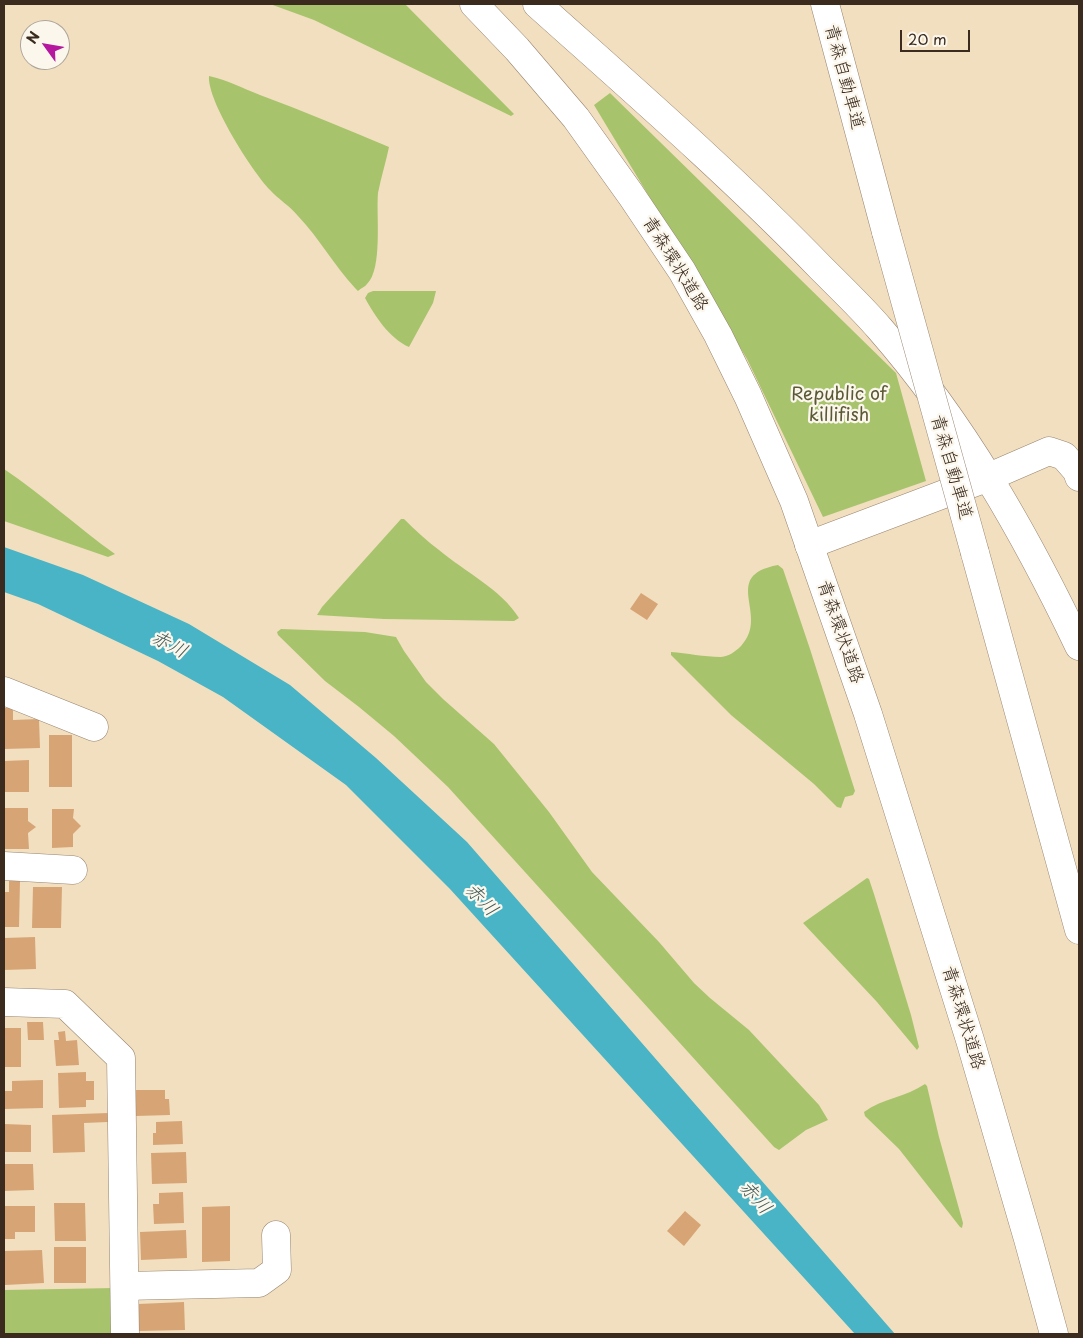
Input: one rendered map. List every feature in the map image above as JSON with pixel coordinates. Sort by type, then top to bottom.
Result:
[{"type":"main road","name":"青森環状道路","points":[[474,4],[517,49],[576,118],[682,271],[718,335],[748,396],[794,501],[868,714],[970,1040],[1054,1334]]},
{"type":"main road","points":[[537,4],[699,149],[786,231],[880,328],[936,399],[989,477],[1048,581],[1079,646]]},
{"type":"main road","name":"青森自動車道","points":[[825,4],[1079,930]]},
{"type":"main road","points":[[809,545],[989,477],[1049,452],[1064,456],[1077,471],[1079,477]]},
{"type":"main road","points":[[4,691],[94,727]]},
{"type":"main road","points":[[4,866],[73,870]]},
{"type":"main road","points":[[4,1002],[65,1004],[121,1058],[125,1334]]},
{"type":"main road","points":[[125,1286],[259,1284],[277,1270],[276,1235]]},
{"type":"green space","points":[[270,4],[405,4],[514,114],[511,116],[314,20]]},
{"type":"green space","points":[[209,76],[229,82],[389,147],[378,193],[378,241],[375,266],[372,277],[365,286],[358,291],[355,288],[306,224],[262,181],[242,152],[223,118],[210,87]]},
{"type":"green space","name":"Republic of killifish","points":[[610,93],[896,373],[926,481],[823,517],[747,359],[594,105]]},
{"type":"green space","points":[[373,291],[436,291],[433,303],[409,347],[395,338],[373,312],[365,298],[368,293]]},
{"type":"green space","points":[[4,469],[115,554],[108,557],[4,521]]},
{"type":"green space","points":[[401,519],[404,519],[435,547],[503,598],[519,618],[514,621],[384,619],[317,615],[322,607]]},
{"type":"green space","points":[[778,565],[783,569],[855,791],[853,795],[845,797],[841,808],[837,807],[814,784],[731,715],[671,655],[671,652],[721,657],[729,655],[741,646],[749,634],[751,622],[748,587],[752,578],[761,570]]},
{"type":"green space","points":[[281,629],[365,632],[396,637],[426,682],[494,744],[549,812],[592,872],[659,942],[694,983],[749,1030],[819,1105],[828,1120],[806,1130],[779,1150],[774,1147],[448,787],[394,736],[325,681],[278,635],[277,632]]},
{"type":"green space","points":[[867,878],[874,894],[911,1015],[919,1047],[917,1050],[877,1002],[803,923]]},
{"type":"green space","points":[[925,1084],[963,1223],[962,1228],[899,1149],[865,1116],[864,1112],[871,1107]]},
{"type":"green space","points":[[115,1288],[114,1334],[4,1334],[4,1290]]},
{"type":"water","name":"赤川","points":[[4,547],[83,575],[189,624],[290,685],[376,758],[467,842],[895,1334],[855,1334],[450,889],[346,785],[223,697],[158,661],[38,604],[4,592]]},
{"type":"building","points":[[641,593],[658,604],[647,620],[630,609]]},
{"type":"building","points":[[13,707],[13,720],[39,719],[40,748],[4,749],[4,708]]},
{"type":"building","points":[[49,735],[72,735],[72,787],[49,787]]},
{"type":"building","points":[[29,760],[29,792],[4,792],[4,761]]},
{"type":"building","points":[[4,808],[28,808],[28,821],[36,827],[28,833],[29,849],[4,849]]},
{"type":"building","points":[[52,809],[74,809],[73,818],[81,826],[73,834],[73,847],[52,848]]},
{"type":"building","points":[[9,881],[20,881],[19,927],[4,927],[4,892],[9,892]]},
{"type":"building","points":[[33,887],[62,887],[61,928],[32,928]]},
{"type":"building","points":[[35,937],[36,969],[4,970],[4,938]]},
{"type":"building","points":[[27,1022],[43,1022],[44,1040],[28,1040]]},
{"type":"building","points":[[4,1028],[21,1028],[21,1067],[4,1067]]},
{"type":"building","points":[[65,1031],[66,1041],[77,1040],[79,1065],[56,1066],[54,1040],[59,1040],[58,1032]]},
{"type":"building","points":[[86,1072],[86,1081],[94,1081],[94,1100],[86,1100],[86,1107],[59,1108],[58,1073]]},
{"type":"building","points":[[43,1080],[43,1108],[4,1109],[4,1091],[12,1091],[12,1081]]},
{"type":"building","points":[[135,1090],[165,1090],[165,1099],[169,1099],[170,1115],[136,1116]]},
{"type":"building","points":[[108,1113],[108,1122],[84,1123],[85,1152],[53,1153],[52,1115]]},
{"type":"building","points":[[182,1121],[183,1144],[153,1145],[153,1133],[156,1133],[156,1122]]},
{"type":"building","points":[[4,1124],[31,1125],[31,1152],[4,1152]]},
{"type":"building","points":[[186,1152],[187,1183],[152,1184],[151,1153]]},
{"type":"building","points":[[4,1164],[33,1164],[34,1190],[4,1191]]},
{"type":"building","points":[[183,1192],[184,1223],[154,1224],[153,1204],[159,1204],[159,1193]]},
{"type":"building","points":[[54,1203],[85,1203],[86,1241],[55,1241]]},
{"type":"building","points":[[4,1206],[35,1206],[35,1232],[15,1232],[15,1239],[4,1239]]},
{"type":"building","points":[[230,1206],[230,1261],[202,1262],[202,1207]]},
{"type":"building","points":[[685,1211],[701,1225],[684,1246],[667,1231]]},
{"type":"building","points":[[186,1230],[187,1258],[141,1260],[140,1232]]},
{"type":"building","points":[[54,1247],[86,1247],[86,1283],[54,1283]]},
{"type":"building","points":[[42,1250],[44,1283],[5,1285],[4,1251]]},
{"type":"building","points":[[184,1302],[185,1330],[139,1331],[138,1304]]}]
